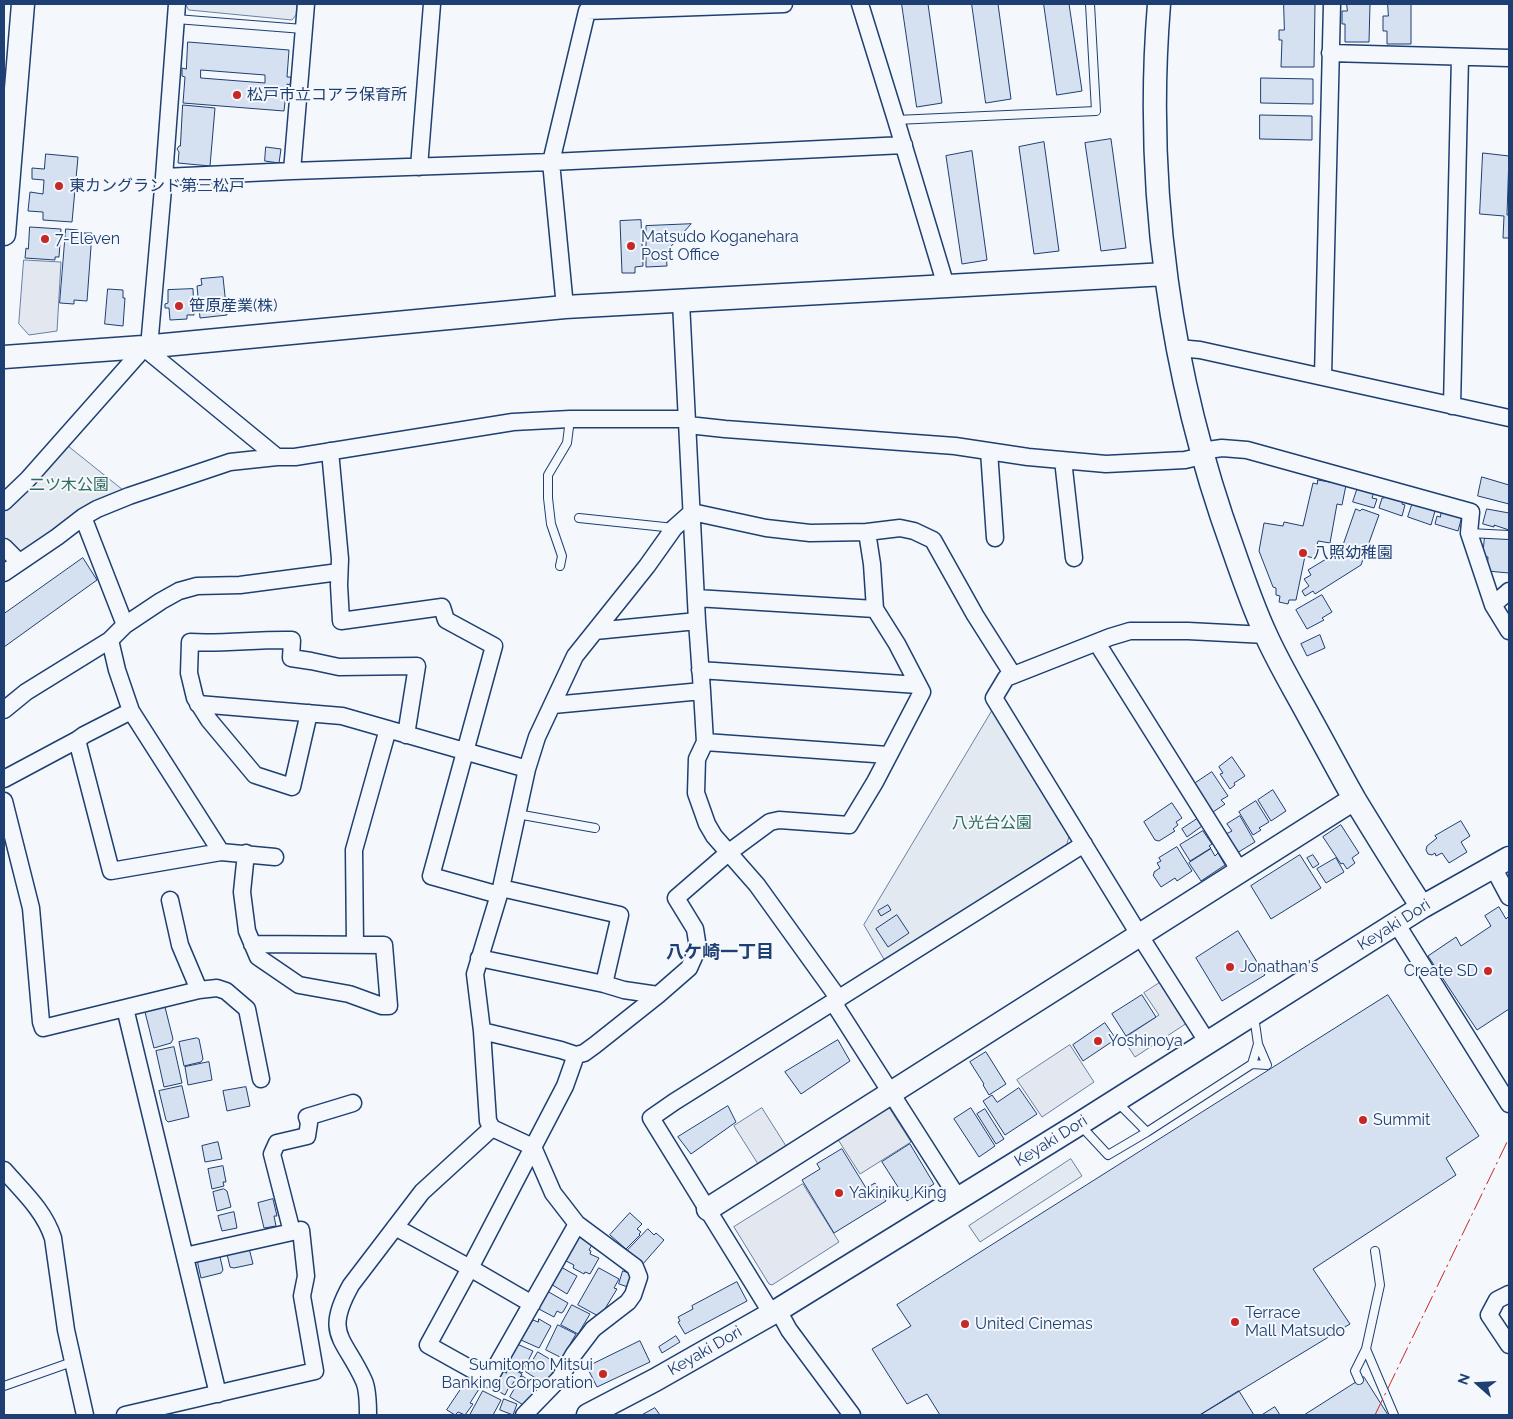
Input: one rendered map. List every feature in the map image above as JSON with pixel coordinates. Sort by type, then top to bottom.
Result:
[{"type":"street","points":[[4,234],[23,4]]},
{"type":"street","points":[[292,171],[306,4]]},
{"type":"street","points":[[419,166],[432,4]]},
{"type":"street","points":[[565,307],[551,162],[582,7],[784,4]]},
{"type":"street","points":[[860,4],[946,286]]},
{"type":"street","points":[[1159,4],[1156,51],[1157,175],[1166,274],[1178,348],[1202,454],[1217,504],[1266,635],[1354,799],[1422,907]]},
{"type":"street","points":[[1323,376],[1332,4]]},
{"type":"street","points":[[4,502],[28,479],[145,347],[164,177],[176,11]]},
{"type":"street","points":[[1330,52],[1509,58]]},
{"type":"street","points":[[1452,406],[1460,57]]},
{"type":"street","points":[[164,177],[551,162],[904,145]]},
{"type":"street","points":[[4,357],[145,347],[565,307],[1166,274]]},
{"type":"street","points":[[681,302],[705,742],[697,759],[696,793],[707,824],[714,836],[757,885],[836,1000],[890,1092],[958,1198]]},
{"type":"street","points":[[145,347],[277,456]]},
{"type":"street","points":[[1178,348],[1200,350],[1323,376],[1509,418]]},
{"type":"street","points":[[4,573],[97,509],[129,496],[230,462],[277,456],[295,457],[513,422],[570,419],[687,422],[725,429],[955,446],[1028,457],[1106,464],[1185,460],[1222,448],[1247,450],[1471,512],[1469,533],[1493,605],[1509,631]]},
{"type":"street","points":[[330,451],[340,559],[341,621],[442,607],[446,620],[494,646],[431,876],[620,915],[604,984]]},
{"type":"street","points":[[989,451],[995,538]]},
{"type":"street","points":[[1063,460],[1074,558]]},
{"type":"street","points":[[524,1415],[560,1378],[574,1354],[593,1329],[628,1302],[639,1276],[636,1267],[577,1224],[553,1193],[533,1147],[492,1128],[488,1121],[482,1031],[475,974],[500,891],[527,770],[537,737],[575,656],[647,566],[674,528],[692,512]]},
{"type":"street","points":[[692,512],[766,528],[810,533],[867,532],[900,528],[914,531],[933,540],[975,614],[1013,675]]},
{"type":"street","points":[[83,517],[125,625]]},
{"type":"street","points":[[482,1031],[576,1055],[584,1053],[689,968],[698,948],[695,929],[676,898],[728,853],[770,822],[779,820],[849,825],[875,782],[922,692],[897,644],[875,609],[872,564],[867,532]]},
{"type":"street","points":[[4,547],[19,562]]},
{"type":"street","points":[[4,710],[26,692],[110,640],[125,625],[179,591],[197,586],[240,585],[339,572]]},
{"type":"street","points":[[1493,605],[1509,592]]},
{"type":"street","points":[[696,598],[875,609]]},
{"type":"street","points":[[595,631],[697,621]]},
{"type":"street","points":[[1208,1043],[994,698],[1006,678],[1130,630],[1188,630],[1266,635]]},
{"type":"street","points":[[309,713],[292,787],[255,774],[209,720],[195,698],[189,673],[190,642],[214,644],[280,639],[292,640],[291,658],[338,667],[417,666],[406,735]]},
{"type":"street","points":[[110,640],[130,712],[221,852]]},
{"type":"street","points":[[1097,643],[1240,871]]},
{"type":"street","points":[[700,670],[918,685]]},
{"type":"street","points":[[553,704],[702,691]]},
{"type":"street","points":[[198,704],[342,716],[527,770]]},
{"type":"street","points":[[4,778],[130,712]]},
{"type":"street","points":[[355,945],[354,850],[388,729]]},
{"type":"street","points":[[77,740],[111,871],[221,852],[275,856]]},
{"type":"street","points":[[705,742],[888,755]]},
{"type":"street","points":[[708,1208],[1354,799]]},
{"type":"street","points":[[4,801],[31,908],[36,978],[43,1028],[199,990],[217,988],[226,991],[247,1010],[260,1079]]},
{"type":"street","points":[[843,1412],[775,1312],[651,1118],[1084,844]]},
{"type":"street","points":[[246,854],[242,892],[248,931],[252,944],[258,958],[300,985],[349,994],[382,1006],[389,1006],[384,945],[252,944]]},
{"type":"street","points":[[1501,863],[1509,897]]},
{"type":"street","name":"Keyaki Dori","points":[[588,1415],[655,1380],[775,1312],[1116,1101],[1396,923],[1501,863]]},
{"type":"street","points":[[170,900],[180,945],[199,990]]},
{"type":"street","points":[[1396,923],[1509,1104]]},
{"type":"street","points":[[479,958],[604,984],[624,990],[658,995]]},
{"type":"street","points":[[125,1008],[218,1394]]},
{"type":"street","points":[[576,1055],[565,1086],[428,1344],[489,1379],[577,1224]]},
{"type":"street","points":[[292,1232],[272,1154],[277,1143],[307,1136],[309,1123],[307,1117],[353,1103]]},
{"type":"street","points":[[368,1415],[365,1382],[342,1342],[337,1324],[342,1300],[351,1285],[422,1192],[492,1128]]},
{"type":"street","points":[[4,1170],[41,1212],[53,1238],[66,1330],[85,1415]]},
{"type":"street","points":[[395,1227],[532,1304]]},
{"type":"street","points":[[125,1415],[315,1371],[302,1296],[306,1276],[301,1230],[185,1256]]},
{"type":"street","points":[[1509,1294],[1496,1300],[1489,1315],[1509,1345]]},
{"type":"lane","points":[[896,120],[1096,111],[1090,4]]},
{"type":"lane","points":[[176,11],[304,29]]},
{"type":"lane","points":[[560,566],[562,556],[551,524],[548,475],[567,443],[570,419]]},
{"type":"lane","points":[[579,518],[674,528]]},
{"type":"lane","points":[[1469,533],[1509,535]]},
{"type":"lane","points":[[517,814],[594,828]]},
{"type":"lane","points":[[1079,1124],[1108,1155],[1252,1064],[1267,1065],[1258,1044],[1254,1014]]},
{"type":"lane","points":[[1252,1064],[1258,1044]]},
{"type":"lane","points":[[1116,1101],[1147,1132]]},
{"type":"lane","points":[[1359,1380],[1355,1371],[1366,1349],[1380,1285],[1374,1251]]},
{"type":"lane","points":[[1366,1349],[1394,1415]]},
{"type":"lane","points":[[4,1386],[72,1362]]},
{"type":"green space","points":[[186,4],[297,4],[296,15],[292,20],[189,10]]},
{"type":"green space","name":"二ツ木公園","points":[[68,446],[123,490],[22,553],[4,545],[4,510]]},
{"type":"green space","name":"八光台公園","points":[[992,711],[1069,836],[1067,844],[885,961],[864,925]]},
{"type":"green space","points":[[1071,1159],[1082,1176],[980,1242],[969,1226]]},
{"type":"shaded area","points":[[24,260],[61,262],[57,331],[29,335],[19,324]]},
{"type":"shaded area","points":[[1161,982],[1187,1023],[1135,1057],[1123,1039],[1159,1015],[1144,993]]},
{"type":"shaded area","points":[[1070,1045],[1094,1082],[1042,1117],[1017,1080]]},
{"type":"shaded area","points":[[888,1106],[911,1142],[860,1174],[837,1138]]},
{"type":"shaded area","points":[[762,1108],[786,1146],[758,1164],[734,1126]]},
{"type":"shaded area","points":[[803,1184],[839,1242],[772,1285],[769,1284],[734,1227]]},
{"type":"building","points":[[902,4],[928,4],[942,103],[917,107]]},
{"type":"building","points":[[972,4],[998,4],[1011,99],[986,103]]},
{"type":"building","points":[[1044,4],[1069,4],[1082,91],[1057,95]]},
{"type":"building","points":[[1284,4],[1315,4],[1314,67],[1281,67],[1282,40],[1279,40],[1279,30],[1284,30]]},
{"type":"building","points":[[1347,4],[1370,4],[1369,42],[1345,42],[1345,24],[1342,24],[1342,11],[1347,11]]},
{"type":"building","points":[[1388,4],[1411,4],[1411,44],[1387,44],[1387,31],[1383,31],[1383,16],[1388,16]]},
{"type":"building","points":[[188,42],[289,50],[287,77],[291,77],[290,85],[287,84],[284,111],[183,103],[185,77],[182,76],[182,68],[186,69]],"holes":[[[201,70],[265,75],[265,83],[201,78]]]},
{"type":"building","points":[[1261,78],[1313,79],[1313,104],[1261,103]]},
{"type":"building","points":[[183,105],[215,108],[210,166],[178,163],[179,152],[177,149],[180,146]]},
{"type":"building","points":[[1260,115],[1312,116],[1312,140],[1260,139]]},
{"type":"building","points":[[1111,139],[1126,248],[1101,251],[1085,143]]},
{"type":"building","points":[[1044,142],[1059,251],[1034,254],[1019,147]]},
{"type":"building","points":[[266,147],[281,149],[279,163],[265,161]]},
{"type":"building","points":[[972,151],[987,260],[962,264],[946,156]]},
{"type":"building","points":[[1483,153],[1509,156],[1507,215],[1509,215],[1509,238],[1503,238],[1504,216],[1480,214]]},
{"type":"building","name":"東カングランド第三松戸","points":[[46,154],[78,157],[72,222],[43,220],[43,212],[28,211],[30,192],[43,194],[44,180],[32,179],[32,168],[44,169]]},
{"type":"building","points":[[641,220],[643,266],[635,267],[635,273],[622,273],[620,221]]},
{"type":"building","points":[[691,224],[666,252],[667,266],[646,267],[646,226]]},
{"type":"building","name":"7-Eleven","points":[[30,227],[61,229],[59,257],[55,257],[55,260],[25,258],[26,248],[28,249]]},
{"type":"building","points":[[66,229],[78,230],[78,233],[92,233],[87,301],[74,300],[74,304],[60,303]]},
{"type":"building","points":[[223,277],[227,315],[200,318],[197,286],[202,285],[201,279]]},
{"type":"building","points":[[108,289],[123,290],[123,298],[125,298],[123,326],[105,324]]},
{"type":"building","name":"笹原産業(株)","points":[[193,289],[194,315],[187,315],[187,319],[170,320],[169,308],[165,308],[165,304],[168,303],[168,290]]},
{"type":"building","points":[[1482,477],[1509,485],[1509,504],[1478,496]]},
{"type":"building","points":[[1318,480],[1346,485],[1342,505],[1337,504],[1330,543],[1318,541],[1314,558],[1305,556],[1296,600],[1289,600],[1288,604],[1279,602],[1280,596],[1276,595],[1276,588],[1273,587],[1259,551],[1264,523],[1283,526],[1284,522],[1303,526],[1313,483],[1317,484]]},
{"type":"building","points":[[1358,487],[1374,492],[1372,498],[1377,499],[1374,508],[1353,502]]},
{"type":"building","points":[[1385,495],[1403,500],[1402,504],[1405,505],[1402,516],[1379,508]]},
{"type":"building","points":[[1413,502],[1431,507],[1430,509],[1435,511],[1431,525],[1408,517]]},
{"type":"building","points":[[1356,509],[1360,511],[1362,509],[1379,515],[1361,565],[1315,594],[1313,591],[1305,596],[1302,591],[1309,586],[1304,579],[1311,575],[1308,570],[1341,550]]},
{"type":"building","points":[[1487,509],[1509,513],[1509,530],[1483,524]]},
{"type":"building","points":[[1442,510],[1462,516],[1458,531],[1435,524],[1437,516],[1440,517]]},
{"type":"building","points":[[1485,536],[1509,538],[1509,573],[1487,571],[1488,557],[1483,556]]},
{"type":"building","points":[[83,558],[97,580],[4,647],[4,614]]},
{"type":"building","points":[[1322,595],[1332,612],[1322,618],[1324,620],[1307,629],[1296,610]]},
{"type":"building","points":[[1320,635],[1325,648],[1307,656],[1301,644]]},
{"type":"building","points":[[1232,757],[1245,776],[1234,783],[1235,785],[1230,789],[1220,774],[1223,773],[1219,767]]},
{"type":"building","points":[[1212,772],[1228,796],[1221,800],[1225,804],[1213,812],[1194,784]]},
{"type":"building","points":[[1273,790],[1286,811],[1271,821],[1258,800]]},
{"type":"building","points":[[1256,801],[1269,822],[1259,828],[1261,830],[1253,835],[1239,812]]},
{"type":"building","points":[[1172,803],[1182,818],[1176,822],[1178,825],[1173,829],[1175,831],[1159,841],[1155,840],[1144,822]]},
{"type":"building","points":[[1240,816],[1255,842],[1237,853],[1226,834],[1232,831],[1227,824]]},
{"type":"building","points":[[1197,819],[1202,826],[1187,837],[1182,829]]},
{"type":"building","points":[[1461,821],[1470,836],[1461,842],[1467,852],[1449,863],[1442,853],[1436,856],[1435,853],[1432,855],[1428,854],[1427,846],[1437,838],[1435,836]]},
{"type":"building","points":[[1341,825],[1359,853],[1352,858],[1355,863],[1347,869],[1343,863],[1341,864],[1323,837]]},
{"type":"building","points":[[1203,831],[1212,844],[1209,846],[1211,848],[1190,861],[1180,845]]},
{"type":"building","points":[[1177,847],[1192,871],[1177,881],[1175,878],[1161,887],[1153,875],[1160,868],[1157,863],[1161,861],[1159,858]]},
{"type":"building","points":[[1211,849],[1215,856],[1218,853],[1225,865],[1201,881],[1189,863]]},
{"type":"building","points":[[1300,855],[1321,888],[1271,919],[1251,886]]},
{"type":"building","points":[[1313,855],[1319,864],[1313,868],[1307,858]]},
{"type":"building","points":[[1336,858],[1344,872],[1326,883],[1317,869]]},
{"type":"building","points":[[888,905],[891,910],[881,916],[878,911]]},
{"type":"building","points":[[1499,907],[1506,919],[1508,917],[1509,919],[1509,1009],[1477,1030],[1428,956],[1456,937],[1461,946],[1491,926],[1485,916]]},
{"type":"building","points":[[897,915],[909,933],[888,947],[876,929]]},
{"type":"building","points":[[1238,931],[1265,975],[1222,1001],[1196,958]]},
{"type":"building","points":[[1142,995],[1156,1017],[1126,1036],[1112,1014]]},
{"type":"building","points":[[1388,995],[1479,1136],[1446,1158],[1456,1175],[1313,1269],[1350,1324],[1200,1415],[940,1415],[927,1394],[907,1404],[872,1349],[911,1326],[897,1305]]},
{"type":"building","points":[[165,1007],[173,1039],[171,1043],[154,1048],[145,1012]]},
{"type":"building","points":[[1105,1023],[1116,1039],[1083,1061],[1073,1045]]},
{"type":"building","points":[[199,1039],[203,1059],[201,1062],[184,1066],[179,1042]]},
{"type":"building","points":[[838,1040],[850,1061],[801,1094],[785,1072]]},
{"type":"building","points":[[174,1047],[182,1083],[164,1087],[156,1051]]},
{"type":"building","points":[[986,1052],[1006,1084],[989,1095],[970,1062]]},
{"type":"building","points":[[209,1062],[212,1080],[188,1085],[185,1067]]},
{"type":"building","points":[[182,1086],[189,1117],[168,1122],[159,1091]]},
{"type":"building","points":[[246,1087],[250,1106],[227,1111],[223,1091]]},
{"type":"building","points":[[1019,1088],[1037,1114],[1005,1135],[983,1101],[992,1095],[997,1102]]},
{"type":"building","points":[[728,1106],[736,1122],[691,1154],[678,1137]]},
{"type":"building","points":[[971,1108],[995,1146],[979,1157],[954,1119]]},
{"type":"building","points":[[985,1109],[1004,1139],[996,1144],[977,1114]]},
{"type":"building","points":[[218,1142],[222,1159],[205,1162],[202,1146]]},
{"type":"building","points":[[910,1144],[934,1184],[907,1201],[882,1162]]},
{"type":"building","points":[[842,1149],[866,1188],[875,1183],[886,1201],[834,1233],[802,1180],[820,1169],[817,1164]]},
{"type":"building","points":[[223,1166],[226,1182],[223,1182],[224,1186],[212,1189],[208,1169]]},
{"type":"building","points":[[224,1189],[227,1191],[231,1207],[217,1211],[213,1192]]},
{"type":"building","points":[[273,1199],[277,1216],[274,1216],[276,1226],[264,1228],[258,1203]]},
{"type":"building","points":[[234,1212],[237,1228],[222,1231],[218,1216]]},
{"type":"building","points":[[630,1213],[642,1224],[637,1229],[641,1232],[640,1235],[626,1249],[610,1235]]},
{"type":"building","points":[[648,1229],[654,1235],[656,1233],[664,1240],[642,1265],[627,1251]]},
{"type":"building","points":[[578,1236],[592,1245],[589,1250],[591,1251],[590,1254],[599,1258],[590,1274],[585,1272],[584,1274],[573,1268],[574,1265],[564,1260]]},
{"type":"building","points":[[249,1248],[253,1264],[234,1268],[230,1267],[227,1254]]},
{"type":"building","points":[[217,1255],[220,1257],[223,1270],[221,1273],[201,1278],[197,1260]]},
{"type":"building","points":[[561,1267],[577,1276],[567,1294],[551,1284]]},
{"type":"building","points":[[599,1268],[619,1279],[614,1288],[617,1289],[600,1317],[578,1305]]},
{"type":"building","points":[[623,1271],[632,1274],[628,1287],[619,1284]]},
{"type":"building","points":[[737,1282],[747,1301],[685,1334],[678,1322],[680,1321],[678,1317],[693,1309],[692,1306]]},
{"type":"building","points":[[547,1291],[568,1303],[563,1312],[557,1311],[554,1317],[537,1308]]},
{"type":"building","points":[[572,1305],[590,1314],[578,1334],[561,1325]]},
{"type":"building","points":[[539,1319],[551,1326],[539,1348],[521,1340],[533,1320],[538,1322]]},
{"type":"building","points":[[558,1325],[576,1334],[562,1358],[546,1350]]},
{"type":"building","points":[[676,1336],[680,1342],[662,1353],[659,1347]]},
{"type":"building","points":[[640,1341],[650,1362],[597,1387],[587,1367]]},
{"type":"building","points":[[517,1344],[533,1351],[522,1373],[505,1363]]},
{"type":"building","points":[[538,1352],[556,1363],[557,1366],[545,1384],[526,1372]]},
{"type":"building","points":[[509,1367],[522,1374],[518,1381],[515,1380],[509,1387],[505,1395],[491,1387],[502,1370],[506,1373]]},
{"type":"building","points":[[522,1376],[538,1385],[525,1406],[510,1397]]},
{"type":"building","points":[[1364,1377],[1388,1415],[1304,1415],[1359,1380]]},
{"type":"building","points":[[467,1380],[479,1389],[470,1403],[473,1404],[465,1415],[458,1412],[455,1415],[447,1410]]},
{"type":"building","points":[[483,1391],[501,1400],[493,1415],[470,1415]]},
{"type":"building","points":[[1239,1391],[1254,1415],[1200,1415]]},
{"type":"building","points":[[504,1399],[517,1404],[513,1415],[500,1410]]},
{"type":"building","points":[[1275,1407],[1280,1415],[1262,1415]]},
{"type":"building","points":[[655,1408],[660,1415],[642,1415]]},
{"type":"power","points":[[1375,1415],[1509,1138]]},
{"type":"place","name":"松戸市立コアラ保育所","points":[[237,95]]},
{"type":"place","name":"東カングランド第三松戸","points":[[59,186]]},
{"type":"place","name":"7-Eleven","points":[[45,239]]},
{"type":"place","name":"Matsudo Koganehara Post Office","points":[[631,246]]},
{"type":"place","name":"笹原産業(株)","points":[[179,306]]},
{"type":"place","name":"八照幼稚園","points":[[1303,553]]},
{"type":"place","name":"Jonathan's","points":[[1230,967]]},
{"type":"place","name":"Create SD","points":[[1488,971]]},
{"type":"place","name":"Yoshinoya","points":[[1098,1041]]},
{"type":"place","name":"Summit","points":[[1363,1120]]},
{"type":"place","name":"Yakiniku King","points":[[839,1193]]},
{"type":"place","name":"Terrace Mall Matsudo","points":[[1235,1322]]},
{"type":"place","name":"United Cinemas","points":[[965,1324]]},
{"type":"place","name":"Sumitomo Mitsui Banking Corporation","points":[[603,1374]]},
{"type":"district","name":"八ケ崎一丁目","points":[[720,953]]}]
